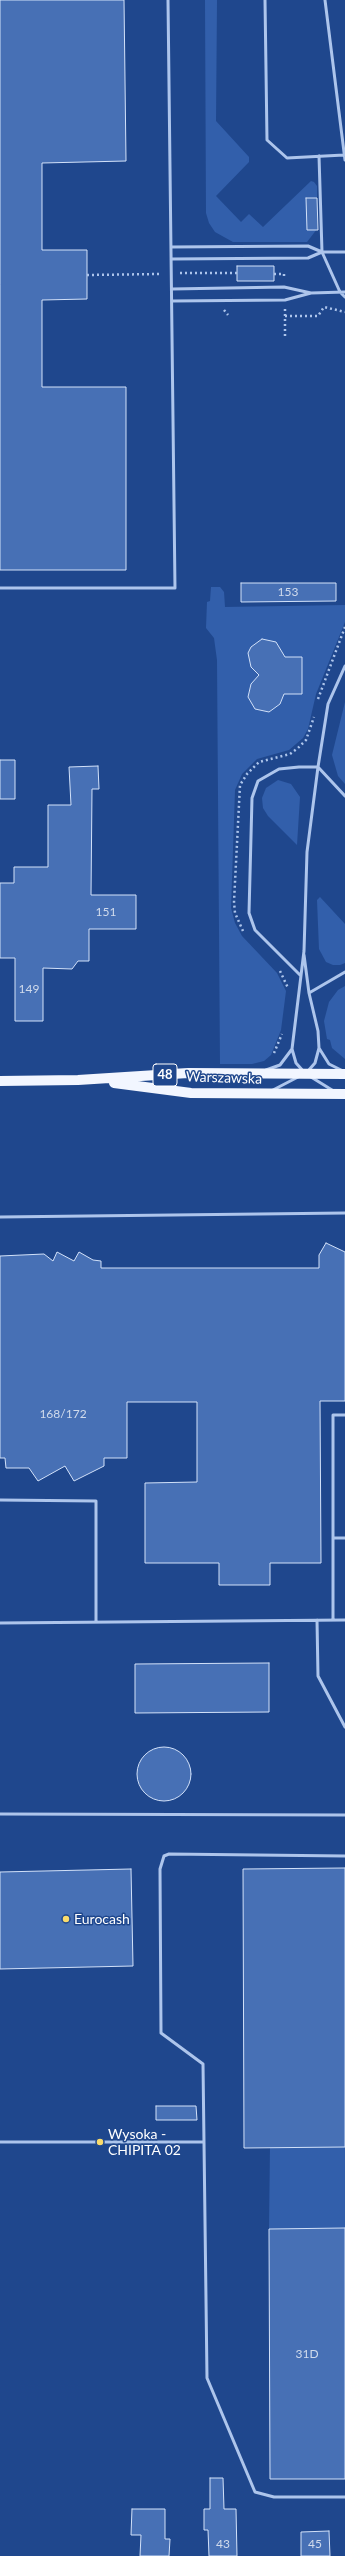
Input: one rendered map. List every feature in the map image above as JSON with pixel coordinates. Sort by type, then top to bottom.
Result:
[{"type":"main road","name":"Warszawska","points":[[0,1081],[78,1080],[188,1074],[345,1073]]},
{"type":"main road","name":"Warszawska","points":[[78,1080],[146,1086],[191,1093],[341,1094]]},
{"type":"lane","points":[[0,588],[175,588],[168,0]]},
{"type":"lane","points":[[265,0],[267,140],[287,158],[344,155]]},
{"type":"lane","points":[[325,0],[345,160]]},
{"type":"lane","points":[[319,156],[322,252],[340,292],[345,297]]},
{"type":"lane","points":[[171,247],[308,246],[322,252],[345,252]]},
{"type":"lane","points":[[172,259],[308,258],[322,252]]},
{"type":"lane","points":[[172,289],[284,287],[311,293]]},
{"type":"lane","points":[[172,301],[285,300],[311,293],[345,292]]},
{"type":"lane","points":[[341,1094],[306,1074],[296,1063],[292,1049],[304,951],[307,852],[318,767],[328,704],[345,666]]},
{"type":"lane","points":[[300,975],[255,930],[249,913],[252,798],[258,780],[279,769],[318,767],[345,796]]},
{"type":"lane","points":[[266,1094],[306,1074],[316,1063],[319,1048],[318,1030],[309,993],[304,951]]},
{"type":"lane","points":[[309,993],[345,972]]},
{"type":"lane","points":[[319,1048],[329,1064],[345,1073]]},
{"type":"lane","points":[[253,1074],[280,1065],[292,1049]]},
{"type":"lane","points":[[0,1217],[345,1213]]},
{"type":"lane","points":[[333,1620],[333,1415],[345,1415]]},
{"type":"lane","points":[[0,1500],[96,1501],[96,1622]]},
{"type":"lane","points":[[333,1538],[345,1538]]},
{"type":"lane","points":[[317,1620],[318,1676],[345,1727]]},
{"type":"lane","points":[[0,1623],[345,1620]]},
{"type":"lane","points":[[0,1814],[345,1815]]},
{"type":"lane","points":[[345,1856],[169,1854],[164,1856],[160,1869],[161,2033],[203,2064],[207,2378],[255,2492],[274,2497],[345,2497]]},
{"type":"lane","points":[[0,2142],[204,2142]]},
{"type":"path","points":[[285,316],[318,316],[324,307],[345,312]]},
{"type":"path","points":[[317,701],[345,627]]},
{"type":"path","points":[[246,935],[239,924],[234,902],[240,785],[247,774],[259,762],[290,754],[298,748],[311,729],[314,715]]},
{"type":"path","points":[[275,966],[286,981],[289,992]]},
{"type":"shaded area","points":[[205,0],[217,0],[216,121],[249,157],[249,162],[216,196],[241,222],[249,214],[263,227],[311,181],[314,182],[317,186],[317,229],[307,242],[233,242],[215,232],[209,223],[206,213]]},
{"type":"shaded area","points":[[211,587],[220,587],[224,592],[225,607],[345,605],[345,622],[316,694],[308,729],[303,738],[289,750],[257,759],[242,774],[235,790],[231,908],[235,923],[242,936],[277,973],[286,991],[281,1030],[271,1055],[264,1061],[252,1064],[220,1064],[217,660],[214,638],[206,628],[207,602],[210,601]]},
{"type":"shaded area","points":[[345,702],[345,784],[338,776],[332,755]]},
{"type":"shaded area","points":[[278,780],[291,784],[300,797],[297,845],[268,816],[263,808],[262,798],[266,788]]},
{"type":"shaded area","points":[[320,897],[345,924],[345,963],[340,965],[333,965],[326,962],[319,949],[317,900]]},
{"type":"shaded area","points":[[345,986],[345,1059],[332,1048],[330,1040],[327,1039],[324,1021],[329,1002],[338,990]]},
{"type":"shaded area","points":[[345,2137],[345,2228],[269,2229],[270,2147]]},
{"type":"building","points":[[0,0],[124,0],[126,161],[42,163],[42,250],[87,250],[87,299],[42,300],[42,387],[126,387],[126,570],[0,570]]},
{"type":"building","points":[[306,198],[317,198],[318,230],[307,230]]},
{"type":"building","points":[[237,266],[274,266],[274,281],[237,281]]},
{"type":"building","points":[[241,583],[336,583],[336,601],[241,602]]},
{"type":"building","points":[[262,639],[276,642],[285,657],[302,657],[302,694],[284,694],[280,704],[269,712],[255,709],[248,697],[251,684],[259,675],[251,667],[248,653],[251,647]]},
{"type":"building","points":[[0,760],[15,760],[15,799],[0,799]]},
{"type":"building","points":[[98,766],[99,789],[92,789],[91,895],[136,895],[136,929],[89,929],[89,961],[78,961],[72,969],[43,968],[43,1021],[15,1021],[15,958],[0,958],[0,883],[14,883],[14,867],[48,867],[48,805],[71,805],[69,767]]},
{"type":"building","points":[[326,1243],[345,1252],[345,1401],[320,1401],[321,1563],[270,1563],[270,1585],[219,1585],[219,1563],[145,1563],[145,1483],[197,1482],[197,1402],[127,1402],[127,1458],[104,1458],[104,1466],[74,1481],[65,1466],[38,1481],[29,1468],[6,1468],[5,1458],[0,1458],[0,1256],[44,1254],[53,1261],[57,1252],[74,1261],[79,1252],[93,1260],[101,1261],[101,1268],[319,1268],[319,1255]]},
{"type":"building","points":[[269,1663],[269,1712],[135,1713],[135,1664]]},
{"type":"building","points":[[164,1747],[174,1749],[183,1755],[189,1764],[191,1774],[189,1784],[183,1793],[174,1799],[164,1801],[154,1799],[145,1793],[139,1784],[137,1774],[139,1764],[145,1755],[154,1749]]},
{"type":"building","points":[[345,1868],[345,2147],[244,2148],[243,1869]]},
{"type":"building","name":"Eurocash","points":[[131,1869],[133,1966],[0,1969],[0,1872]]},
{"type":"building","points":[[156,2106],[196,2106],[197,2120],[156,2120]]},
{"type":"building","points":[[345,2228],[345,2479],[270,2479],[269,2229]]},
{"type":"building","points":[[210,2478],[223,2478],[224,2509],[236,2509],[237,2556],[209,2556],[208,2530],[204,2530],[204,2509],[210,2509]]},
{"type":"building","points":[[132,2509],[165,2509],[165,2539],[170,2539],[169,2556],[140,2556],[141,2535],[131,2535]]},
{"type":"building","points":[[329,2531],[330,2556],[301,2556],[301,2532]]},
{"type":"place","name":"Eurocash","points":[[66,1919]]},
{"type":"place","name":"Wysoka - CHIPITA 02","points":[[100,2142]]}]
